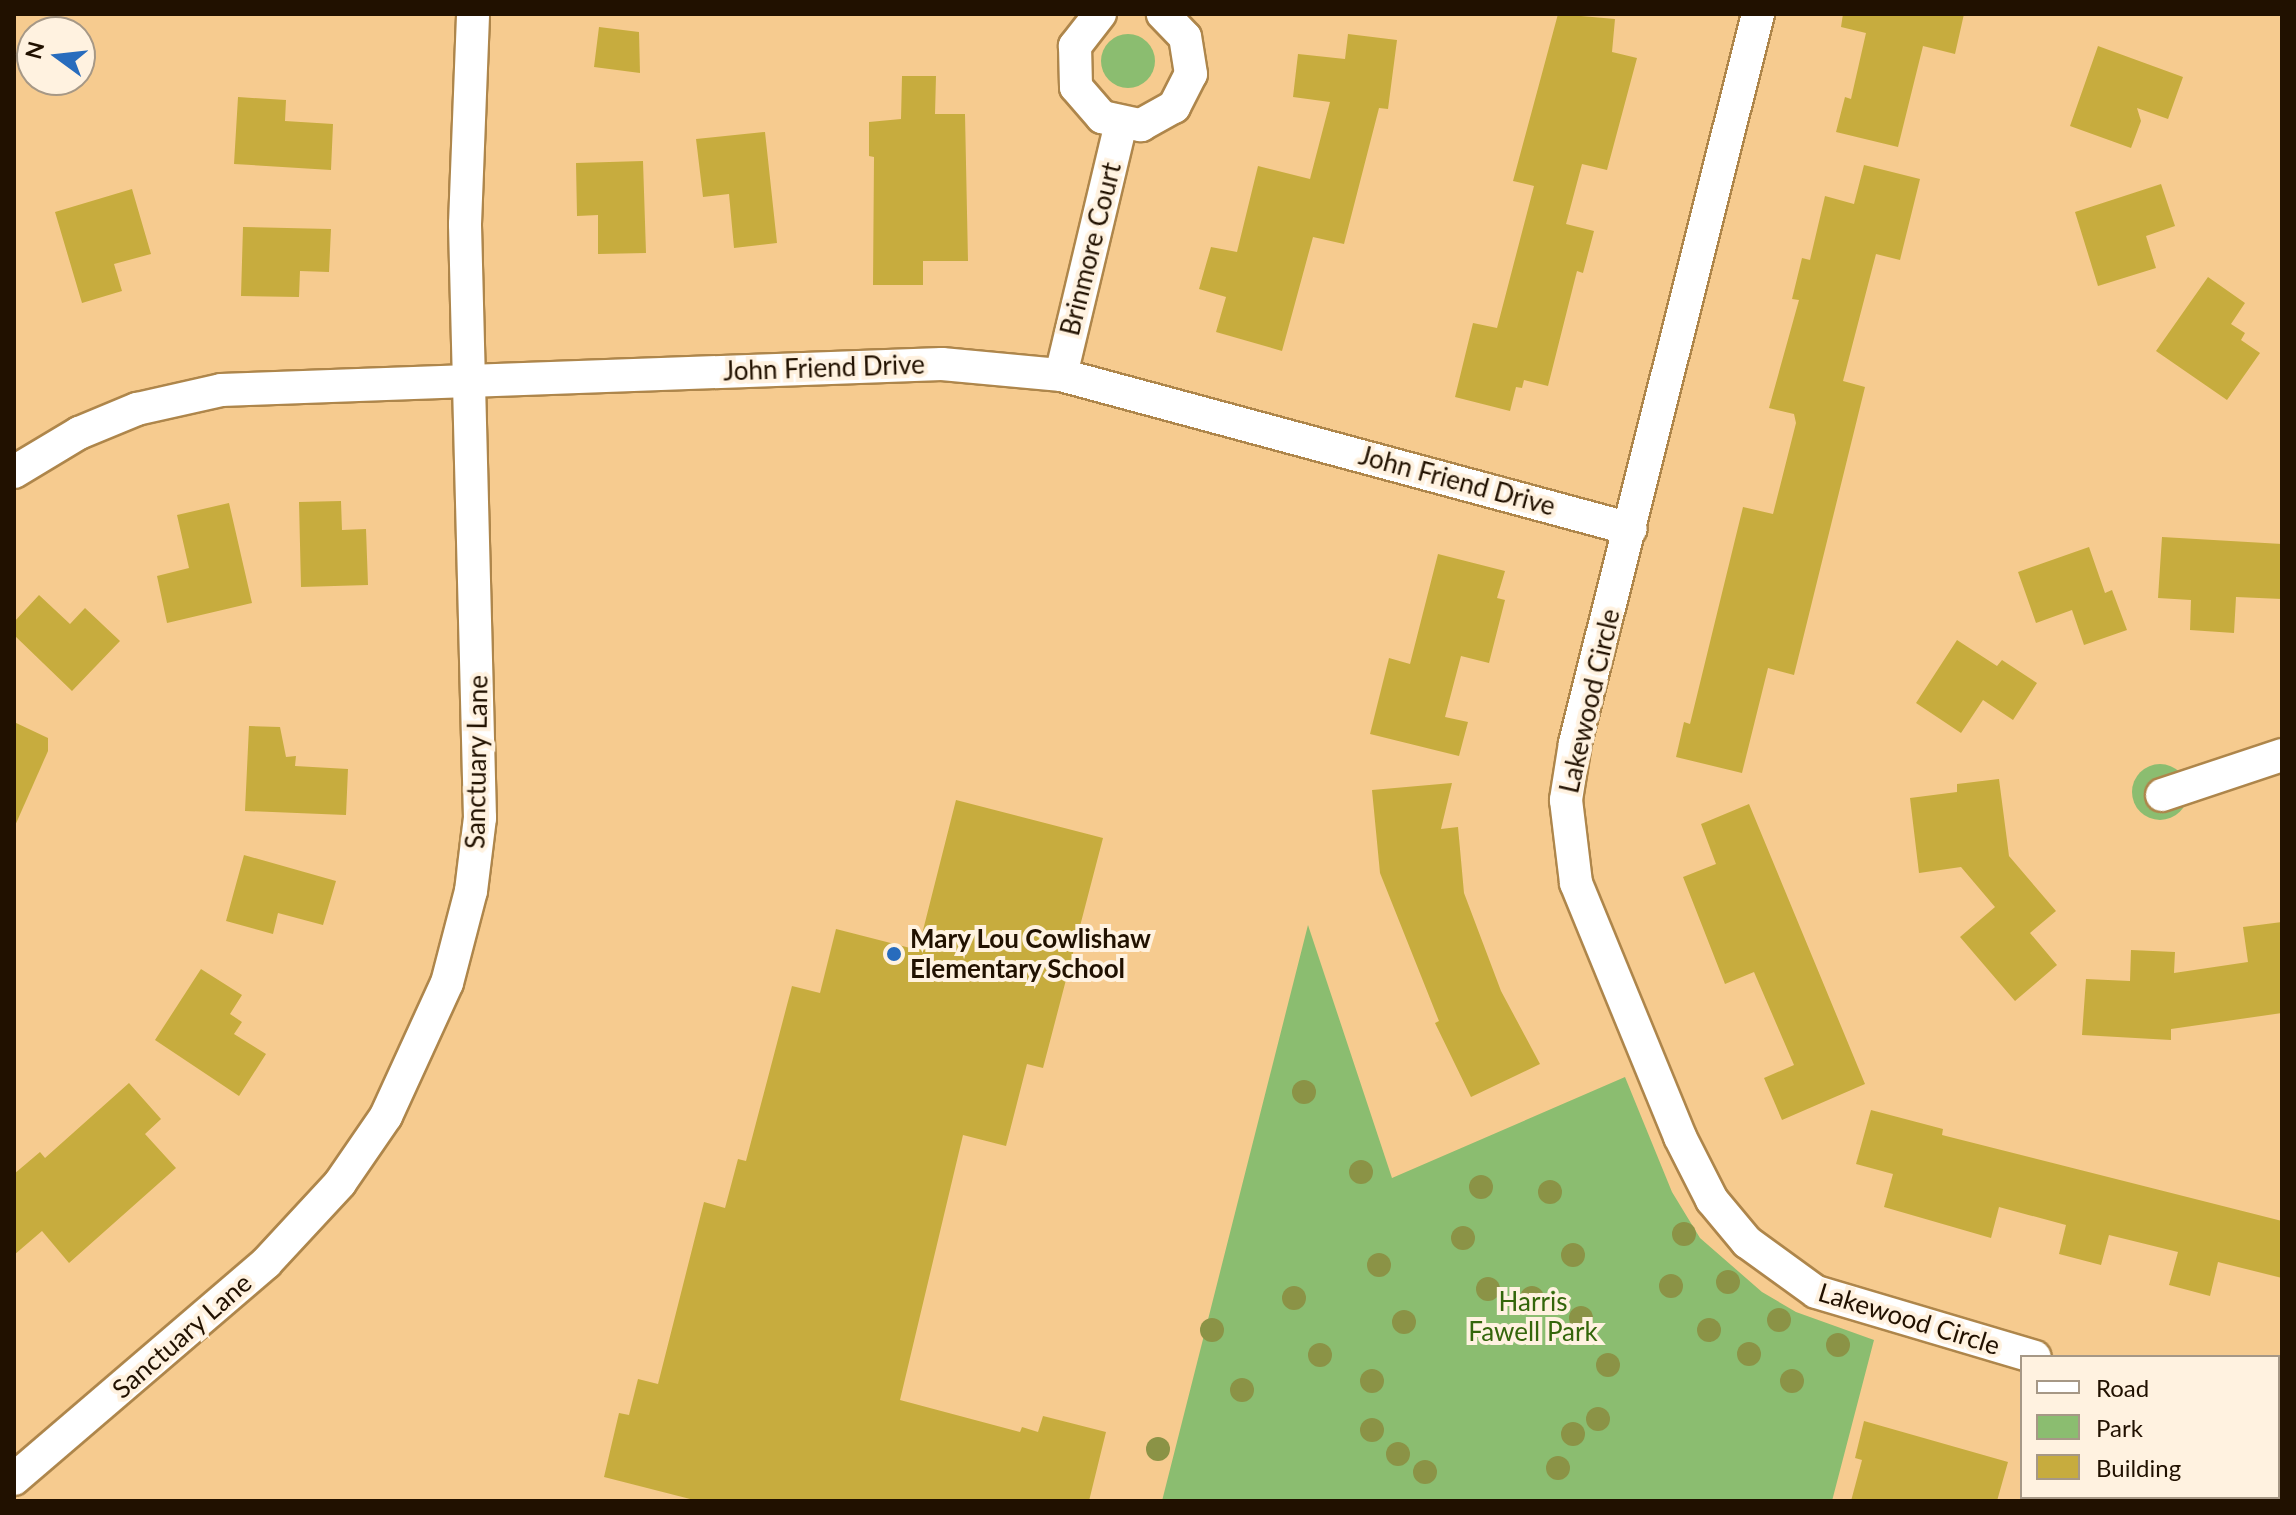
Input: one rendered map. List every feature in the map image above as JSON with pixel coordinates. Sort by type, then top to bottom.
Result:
[{"type":"street","name":"Sanctuary Lane","points":[[14,1479],[292,1239],[340,1183],[386,1116],[427,1035],[447,983],[471,891],[480,818],[465,224],[473,14]]},
{"type":"street","points":[[1100,14],[1084,27],[1071,66],[1086,104],[1121,124],[1159,118],[1185,92],[1191,55],[1185,37],[1163,14]]},
{"type":"street","name":"Lakewood Circle","points":[[1758,14],[1575,743],[1566,800],[1567,835],[1576,883],[1680,1137],[1712,1200],[1747,1242],[1816,1292],[2028,1355]]},
{"type":"street","name":"Brinmore Court","points":[[1061,375],[1121,124]]},
{"type":"street","name":"John Friend Drive","points":[[14,472],[79,433],[137,409],[221,390],[942,364],[1061,375],[1631,529]]},
{"type":"street","points":[[2162,795],[2282,755]]},
{"type":"green space","points":[[1128,34],[1147,42],[1155,61],[1147,80],[1128,88],[1109,80],[1101,61],[1109,42]]},
{"type":"green space","points":[[2160,764],[2180,772],[2188,792],[2180,812],[2160,820],[2140,812],[2132,792],[2140,772]]},
{"type":"green space","name":"Harris Fawell Park","points":[[1308,925],[1392,1178],[1625,1077],[1672,1192],[1700,1238],[1762,1292],[1796,1312],[1874,1340],[1832,1501],[1162,1501]]},
{"type":"building","points":[[1558,14],[1615,19],[1612,52],[1637,58],[1607,170],[1582,164],[1566,224],[1594,231],[1583,273],[1577,271],[1548,386],[1524,380],[1522,388],[1516,387],[1510,411],[1455,397],[1473,323],[1497,328],[1534,186],[1513,181]]},
{"type":"building","points":[[1843,14],[1964,14],[1955,54],[1923,46],[1898,147],[1836,132],[1845,97],[1851,99],[1866,33],[1841,27]]},
{"type":"building","points":[[599,27],[639,32],[640,73],[594,67]]},
{"type":"building","points":[[1348,34],[1397,40],[1388,109],[1379,108],[1344,244],[1313,237],[1282,351],[1216,332],[1226,297],[1199,289],[1211,247],[1237,252],[1258,166],[1310,179],[1330,102],[1293,97],[1298,54],[1345,59]]},
{"type":"building","points":[[2098,46],[2183,77],[2168,119],[2137,108],[2141,121],[2131,148],[2070,126]]},
{"type":"building","points":[[902,76],[936,76],[935,114],[965,114],[968,261],[923,261],[923,285],[873,285],[874,157],[869,156],[869,122],[901,119]]},
{"type":"building","points":[[238,97],[286,100],[285,121],[333,124],[331,170],[234,164]]},
{"type":"building","points":[[765,132],[777,243],[734,248],[729,194],[703,197],[696,139]]},
{"type":"building","points":[[643,161],[646,253],[598,254],[598,215],[577,216],[576,163]]},
{"type":"building","points":[[1864,165],[1920,179],[1900,260],[1876,254],[1843,381],[1865,387],[1794,675],[1768,668],[1742,773],[1676,757],[1684,722],[1690,724],[1743,507],[1773,514],[1796,423],[1794,414],[1769,408],[1799,300],[1792,299],[1802,258],[1810,260],[1825,196],[1854,204]]},
{"type":"building","points":[[2161,184],[2175,226],[2146,236],[2156,268],[2098,286],[2075,212]]},
{"type":"building","points":[[132,189],[151,254],[114,264],[122,291],[82,303],[55,212]]},
{"type":"building","points":[[243,227],[331,229],[329,272],[300,271],[299,297],[241,296]]},
{"type":"building","points":[[2208,277],[2245,303],[2231,324],[2245,333],[2241,340],[2260,353],[2227,400],[2156,351]]},
{"type":"building","points":[[341,501],[342,530],[366,529],[368,585],[301,587],[299,502]]},
{"type":"building","points":[[229,503],[252,603],[167,623],[157,576],[189,568],[177,515]]},
{"type":"building","points":[[2162,537],[2282,544],[2282,599],[2236,597],[2234,633],[2190,630],[2191,600],[2158,598]]},
{"type":"building","points":[[2089,547],[2105,593],[2112,590],[2127,630],[2084,645],[2072,610],[2036,623],[2018,572]]},
{"type":"building","points":[[1438,554],[1505,571],[1497,598],[1505,600],[1489,663],[1461,656],[1445,717],[1468,722],[1459,756],[1370,734],[1389,658],[1410,664]]},
{"type":"building","points":[[39,595],[70,624],[85,608],[120,641],[72,691],[14,635],[14,622]]},
{"type":"building","points":[[1957,640],[1997,666],[2002,660],[2037,683],[2013,720],[1983,700],[1961,733],[1916,703]]},
{"type":"building","points":[[14,722],[48,738],[48,751],[14,828]]},
{"type":"building","points":[[249,726],[280,727],[286,757],[296,756],[295,766],[348,769],[346,815],[245,811]]},
{"type":"building","points":[[1999,779],[2009,856],[2056,911],[2030,933],[2057,965],[2015,1001],[1960,937],[1995,907],[1961,867],[1919,873],[1910,798],[1957,792],[1957,784]]},
{"type":"building","points":[[1452,783],[1441,829],[1458,827],[1464,893],[1501,991],[1540,1064],[1471,1097],[1435,1023],[1439,1021],[1380,873],[1372,790]]},
{"type":"building","points":[[956,800],[1103,838],[1043,1068],[1027,1064],[1006,1146],[963,1135],[900,1400],[1020,1432],[1022,1427],[1038,1432],[1043,1416],[1106,1432],[1089,1501],[698,1501],[604,1477],[619,1413],[629,1415],[638,1379],[658,1384],[704,1202],[725,1208],[738,1159],[746,1161],[792,986],[820,993],[836,929],[918,950]]},
{"type":"building","points":[[1749,804],[1865,1084],[1782,1120],[1764,1078],[1794,1065],[1754,972],[1725,984],[1683,877],[1716,864],[1701,824]]},
{"type":"building","points":[[244,855],[336,881],[323,925],[278,913],[273,934],[226,921]]},
{"type":"building","points":[[2282,922],[2282,1013],[2171,1029],[2171,1040],[2082,1035],[2086,979],[2130,981],[2131,950],[2175,952],[2174,973],[2248,962],[2243,927]]},
{"type":"building","points":[[201,969],[242,995],[230,1014],[242,1022],[234,1034],[266,1054],[239,1096],[155,1040]]},
{"type":"building","points":[[129,1083],[161,1119],[145,1134],[176,1168],[69,1263],[42,1231],[14,1255],[14,1174],[40,1152],[45,1158]]},
{"type":"building","points":[[1871,1110],[1943,1129],[1942,1135],[2282,1221],[2282,1278],[2218,1262],[2210,1296],[2169,1285],[2178,1252],[2109,1235],[2101,1265],[2059,1254],[2066,1225],[1999,1207],[1991,1238],[1884,1207],[1893,1174],[1856,1164]]},
{"type":"building","points":[[1864,1421],[2008,1462],[1997,1501],[1851,1501],[1862,1460],[1855,1458]]},
{"type":"place","name":"Mary Lou Cowlishaw Elementary School","points":[[894,954]]}]
